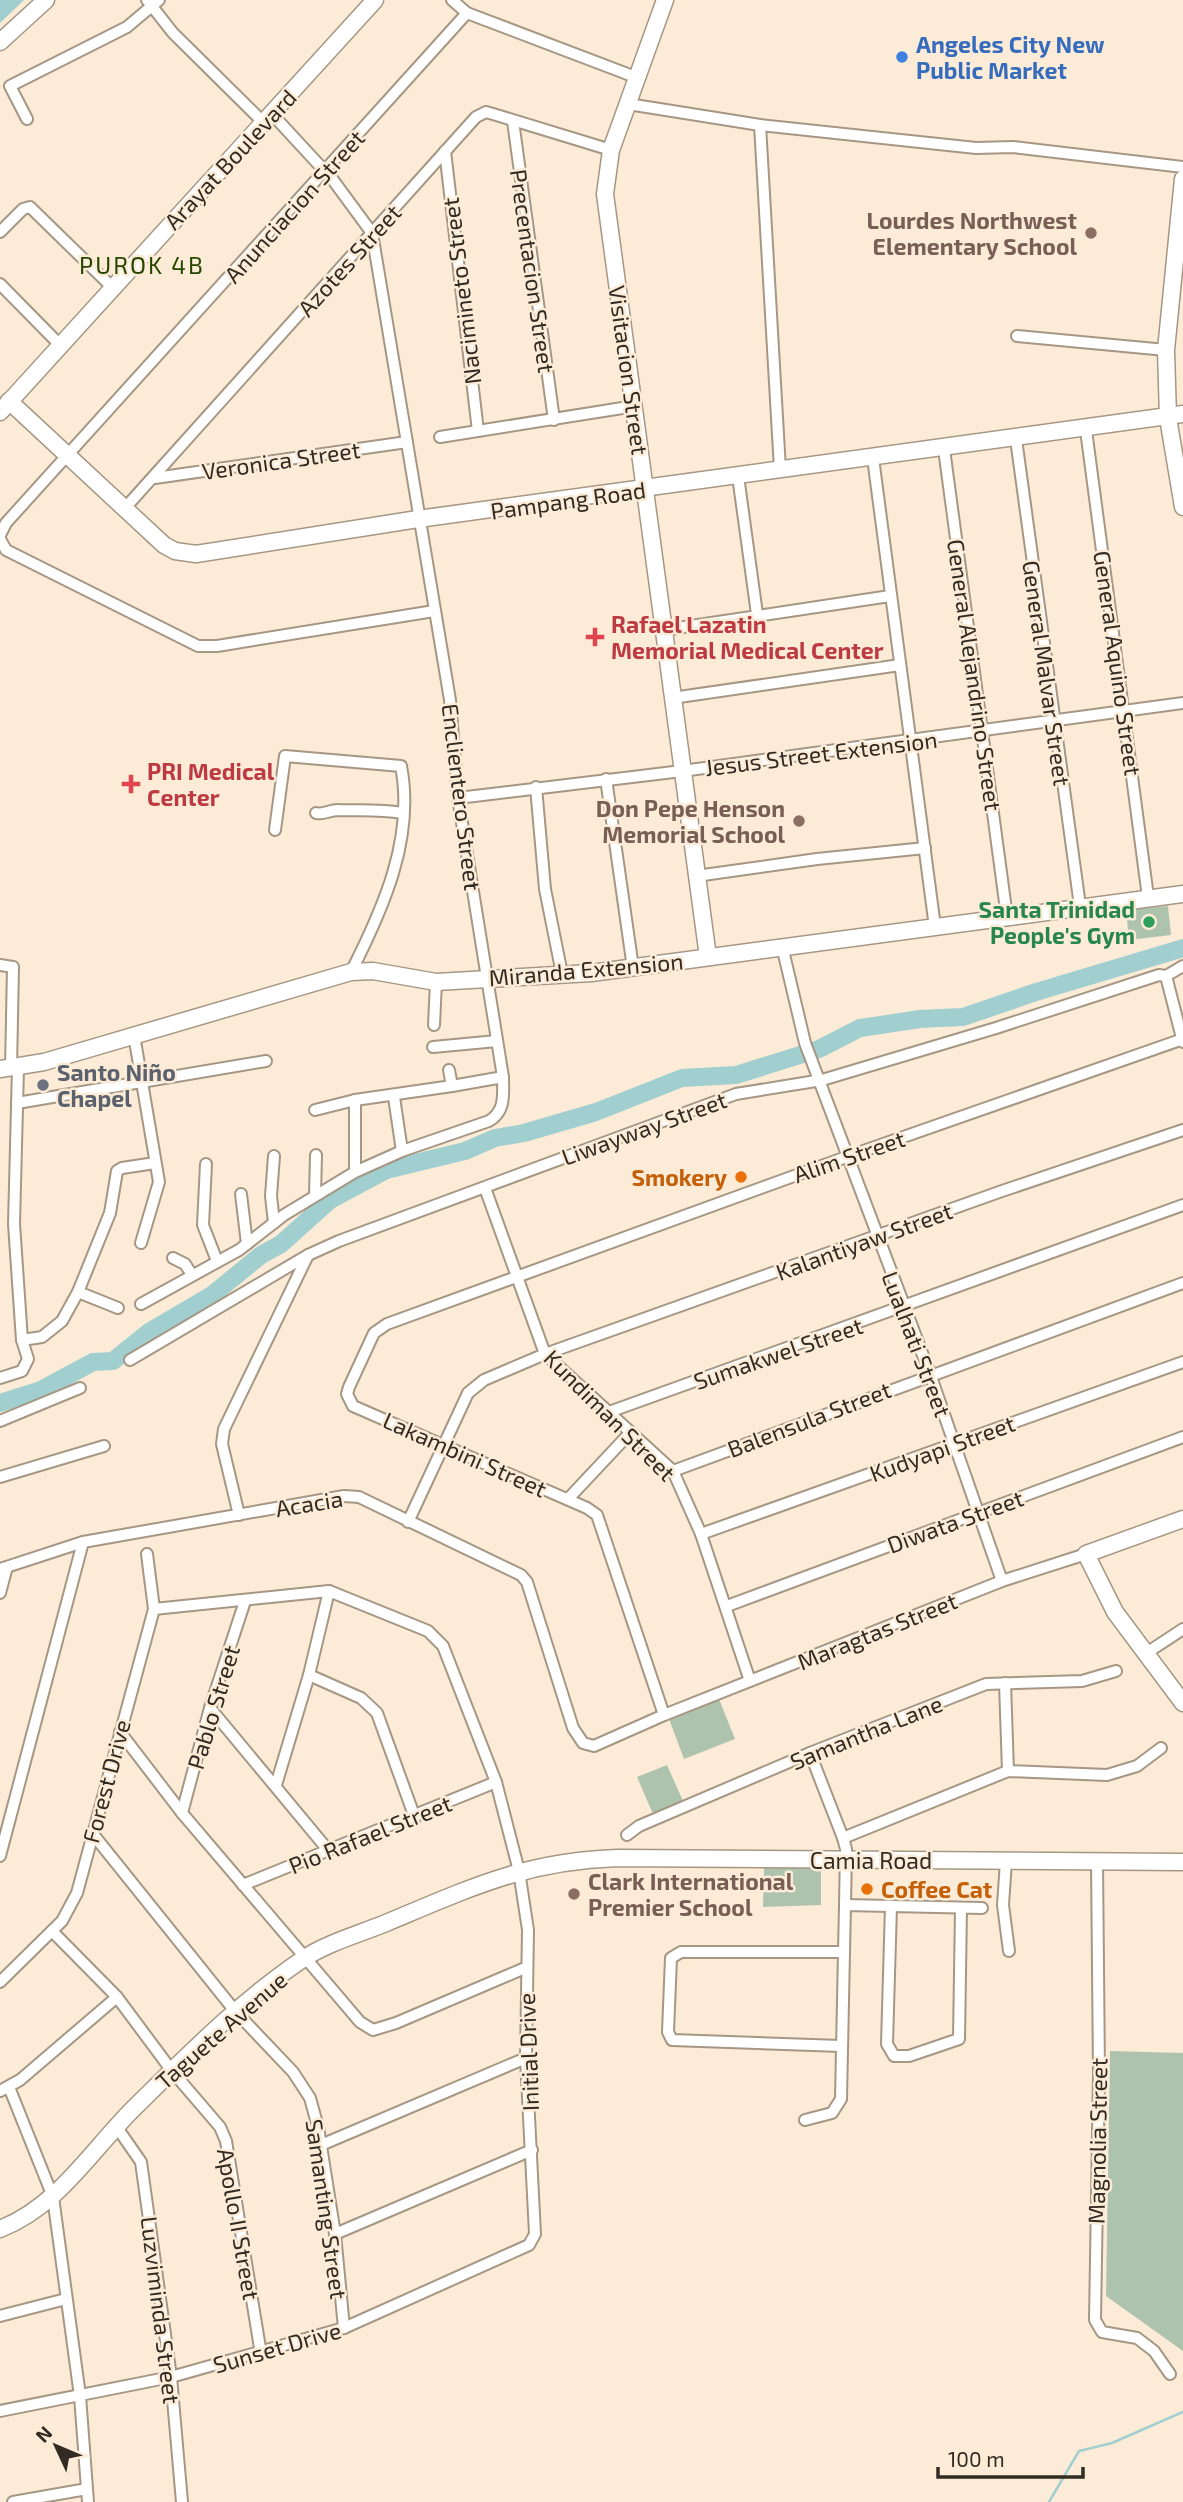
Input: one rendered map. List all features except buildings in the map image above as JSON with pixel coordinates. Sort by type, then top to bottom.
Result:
[{"type":"street","points":[[0,42],[46,0]]},
{"type":"street","name":"Arayat Boulevard","points":[[5,406],[375,0]]},
{"type":"street","points":[[452,0],[467,13],[638,78]]},
{"type":"street","name":"Visitacion Street","points":[[665,0],[611,150],[606,179],[607,215],[708,957]]},
{"type":"street","points":[[27,119],[10,86],[127,27],[153,2]]},
{"type":"street","name":"Enclientero Street","points":[[141,1304],[247,1244],[315,1195],[355,1172],[402,1151],[494,1118],[501,1108],[503,1077],[458,798],[450,700],[372,233],[362,215],[325,172],[173,33],[153,2]]},
{"type":"street","name":"Anunciacion Street","points":[[434,611],[217,646],[198,646],[6,550],[0,537],[6,523],[67,453],[467,13]]},
{"type":"street","points":[[628,104],[760,125],[976,148],[1013,147],[1183,167]]},
{"type":"street","name":"Azotes Street","points":[[126,507],[155,478],[445,151],[482,114],[493,114],[611,150]]},
{"type":"street","name":"Precentacion Street","points":[[513,121],[554,420]]},
{"type":"street","points":[[760,125],[780,469]]},
{"type":"street","name":"Nacimineto Street","points":[[445,151],[478,431]]},
{"type":"street","points":[[1183,179],[1166,350],[1183,507]]},
{"type":"street","points":[[0,232],[23,209],[30,208],[112,287]]},
{"type":"street","points":[[0,284],[60,345]]},
{"type":"street","points":[[1017,337],[1166,350]]},
{"type":"street","name":"Pampang Road","points":[[5,406],[67,453],[164,545],[175,551],[196,554],[418,519],[1175,416]]},
{"type":"street","points":[[440,437],[635,406]]},
{"type":"street","name":"General Aquino Street","points":[[1086,430],[1126,711],[1148,897]]},
{"type":"street","name":"General Malvar Street","points":[[1016,439],[1080,906]]},
{"type":"street","name":"Veronica Street","points":[[155,478],[407,442]]},
{"type":"street","name":"General Alejandrino Street","points":[[944,449],[1006,909]]},
{"type":"street","points":[[873,458],[935,927]]},
{"type":"street","points":[[738,476],[757,614]]},
{"type":"street","points":[[664,629],[890,596]]},
{"type":"street","points":[[672,698],[900,665]]},
{"type":"street","name":"Jesus Street Extension","points":[[458,798],[982,732],[1183,703]]},
{"type":"street","points":[[275,830],[283,759],[287,755],[401,766],[405,790],[396,861],[386,897],[351,972]]},
{"type":"street","points":[[606,779],[633,968]]},
{"type":"street","points":[[536,787],[545,889],[562,974]]},
{"type":"street","points":[[316,813],[335,810],[362,812],[375,808],[402,813]]},
{"type":"street","points":[[696,876],[817,859],[925,848]]},
{"type":"street","name":"Miranda Extension","points":[[10,1069],[351,972],[373,971],[436,982],[633,968],[935,927],[1006,909],[1080,906],[1183,894]]},
{"type":"street","name":"Lualhati Street","points":[[782,946],[806,1043],[930,1374],[1002,1581]]},
{"type":"street","points":[[0,965],[13,967],[10,1069],[17,1103],[14,1224],[22,1340],[28,1359],[27,1366],[22,1371],[0,1378]]},
{"type":"street","name":"Liwayway Street","points":[[130,1360],[308,1255],[736,1094],[822,1080],[996,1028],[1158,975],[1166,976],[1183,966]]},
{"type":"street","points":[[1166,976],[1183,1041]]},
{"type":"street","points":[[434,1025],[436,982]]},
{"type":"street","points":[[134,1035],[159,1182],[141,1243]]},
{"type":"street","points":[[433,1047],[497,1041]]},
{"type":"street","name":"Alim Street","points":[[517,1276],[849,1156],[1183,1041]]},
{"type":"street","points":[[17,1103],[86,1094],[266,1061]]},
{"type":"street","points":[[449,1070],[452,1086]]},
{"type":"street","points":[[315,1110],[355,1100],[394,1097],[503,1077]]},
{"type":"street","points":[[394,1097],[402,1151]]},
{"type":"street","points":[[355,1100],[355,1172]]},
{"type":"street","name":"Kalantiyaw Street","points":[[408,1522],[474,1385],[545,1354],[1002,1191],[1183,1130]]},
{"type":"street","points":[[315,1195],[316,1155]]},
{"type":"street","points":[[274,1156],[271,1196],[274,1223]]},
{"type":"street","points":[[22,1340],[42,1337],[55,1330],[78,1292],[110,1213],[117,1171],[121,1168],[155,1163]]},
{"type":"street","points":[[206,1164],[203,1226],[216,1261]]},
{"type":"street","name":"Kundiman Street","points":[[485,1188],[545,1354],[609,1412],[629,1434],[673,1471],[701,1534],[750,1681]]},
{"type":"street","points":[[241,1194],[247,1244]]},
{"type":"street","name":"Sumakwel Street","points":[[609,1412],[904,1308],[1183,1205]]},
{"type":"street","points":[[0,1224],[14,1224]]},
{"type":"street","points":[[239,1514],[222,1444],[224,1429],[308,1255]]},
{"type":"street","points":[[173,1258],[185,1264],[192,1275]]},
{"type":"street","name":"Lakambini Street","points":[[517,1276],[379,1327],[347,1394],[353,1406],[592,1511],[602,1525],[663,1715]]},
{"type":"street","name":"Balensula Street","points":[[673,1471],[930,1374],[1183,1283]]},
{"type":"street","points":[[78,1292],[118,1308]]},
{"type":"street","name":"Kudyapi Street","points":[[701,1534],[1183,1362]]},
{"type":"street","points":[[0,1420],[80,1388]]},
{"type":"street","points":[[568,1499],[629,1434]]},
{"type":"street","name":"Diwata Street","points":[[727,1606],[1183,1437]]},
{"type":"street","points":[[0,1477],[104,1446]]},
{"type":"street","name":"Acacia","points":[[4,1568],[83,1542],[350,1496],[514,1571],[527,1582],[576,1735]]},
{"type":"street","name":"Maragtas Street","points":[[576,1735],[583,1743],[594,1746],[663,1715],[1002,1581],[1183,1519]]},
{"type":"street","points":[[0,1856],[83,1542]]},
{"type":"street","name":"Forest Drive","points":[[0,1982],[52,1931],[77,1893],[154,1609],[147,1554]]},
{"type":"street","points":[[1086,1554],[1115,1612],[1183,1703]]},
{"type":"street","points":[[0,1593],[4,1568]]},
{"type":"street","points":[[154,1609],[329,1591],[309,1675],[276,1785]]},
{"type":"street","name":"Initial Drive","points":[[329,1591],[437,1637],[443,1646],[496,1782],[519,1871],[528,1930],[525,1968],[526,2058],[535,2234]]},
{"type":"street","name":"Pablo Street","points":[[182,1812],[210,1708],[245,1601]]},
{"type":"street","points":[[1145,1654],[1183,1629]]},
{"type":"street","name":"Samantha Lane","points":[[627,1835],[639,1826],[810,1753],[986,1684],[1082,1681],[1116,1671]]},
{"type":"street","points":[[309,1675],[361,1698],[377,1713],[415,1818]]},
{"type":"street","points":[[1005,1683],[1008,1771]]},
{"type":"street","points":[[210,1708],[328,1850]]},
{"type":"street","points":[[120,1732],[243,1885],[360,2022],[373,2030],[396,2023],[525,1968]]},
{"type":"street","points":[[843,1838],[1008,1771],[1107,1774],[1137,1766],[1161,1748]]},
{"type":"street","points":[[805,2120],[826,2115],[839,2106],[846,1860],[843,1838],[810,1753]]},
{"type":"street","name":"Pio Rafael Street","points":[[243,1885],[415,1818],[496,1782]]},
{"type":"street","name":"Samanting Street","points":[[92,1833],[235,2011],[293,2072],[310,2098],[321,2146],[335,2234],[344,2328]]},
{"type":"street","name":"Camia Road","points":[[519,1871],[572,1860],[595,1859],[1183,1863]]},
{"type":"street","points":[[1006,1861],[1003,1905],[1009,1951]]},
{"type":"street","name":"Magnolia Street","points":[[1097,1862],[1099,2073],[1095,2320],[1102,2332],[1129,2335],[1145,2343],[1170,2374]]},
{"type":"street","name":"Taguete Avenue","points":[[0,2229],[22,2220],[53,2197],[116,2126],[235,2011],[305,1958],[474,1886],[519,1871]]},
{"type":"street","points":[[845,1905],[982,1908]]},
{"type":"street","points":[[891,1906],[887,2044],[894,2056],[909,2056],[959,2039],[961,1908]]},
{"type":"street","name":"Apollo II Street","points":[[52,1931],[117,1997],[172,2071],[220,2127],[226,2141],[261,2354]]},
{"type":"street","points":[[841,2046],[678,2042],[669,2036],[668,2018],[670,1963],[676,1953],[844,1952]]},
{"type":"street","points":[[88,2502],[80,2396],[53,2197],[5,2089],[117,1997]]},
{"type":"street","points":[[321,2146],[526,2058]]},
{"type":"street","name":"Luzviminda Street","points":[[116,2126],[141,2162],[171,2377],[182,2502]]},
{"type":"street","points":[[335,2234],[532,2150]]},
{"type":"street","name":"Sunset Drive","points":[[0,2411],[171,2377],[261,2354],[344,2328],[529,2245],[535,2234]]},
{"type":"street","points":[[0,2316],[66,2299]]},
{"type":"street","points":[[13,2502],[87,2489]]},
{"type":"green space","name":"Santa Trinidad People's Gym","points":[[1168,906],[1171,935],[1129,940],[1126,910]]},
{"type":"green space","points":[[719,1699],[735,1739],[684,1759],[669,1719]]},
{"type":"green space","points":[[667,1765],[683,1801],[653,1814],[637,1777]]},
{"type":"green space","points":[[764,1867],[821,1867],[821,1905],[763,1907]]},
{"type":"green space","points":[[1110,2051],[1183,2053],[1183,2351],[1106,2296]]},
{"type":"water","points":[[0,0],[24,0],[0,23]]},
{"type":"waterway","points":[[0,1403],[41,1390],[93,1362],[113,1361],[149,1332],[212,1295],[261,1255],[281,1244],[330,1200],[386,1170],[465,1151],[495,1138],[524,1133],[596,1112],[682,1078],[736,1075],[819,1049],[860,1028],[920,1019],[963,1017],[1183,948]]},
{"type":"waterway","points":[[1049,2502],[1079,2451],[1112,2443],[1183,2412]]},
{"type":"place","name":"Angeles City New Public Market","points":[[902,57]]},
{"type":"place","name":"Lourdes Northwest Elementary School","points":[[1091,233]]},
{"type":"place","name":"Rafael Lazatin Memorial Medical Center","points":[[595,637]]},
{"type":"place","name":"PRI Medical Center","points":[[131,784]]},
{"type":"place","name":"Don Pepe Henson Memorial School","points":[[799,821]]},
{"type":"place","name":"Santa Trinidad People's Gym","points":[[1149,922]]},
{"type":"place","name":"Santo Niño Chapel","points":[[43,1085]]},
{"type":"place","name":"Smokery","points":[[741,1177]]},
{"type":"place","name":"Coffee Cat","points":[[867,1889]]},
{"type":"place","name":"Clark International Premier School","points":[[574,1894]]},
{"type":"district","name":"PUROK 4B","points":[[142,264]]}]
